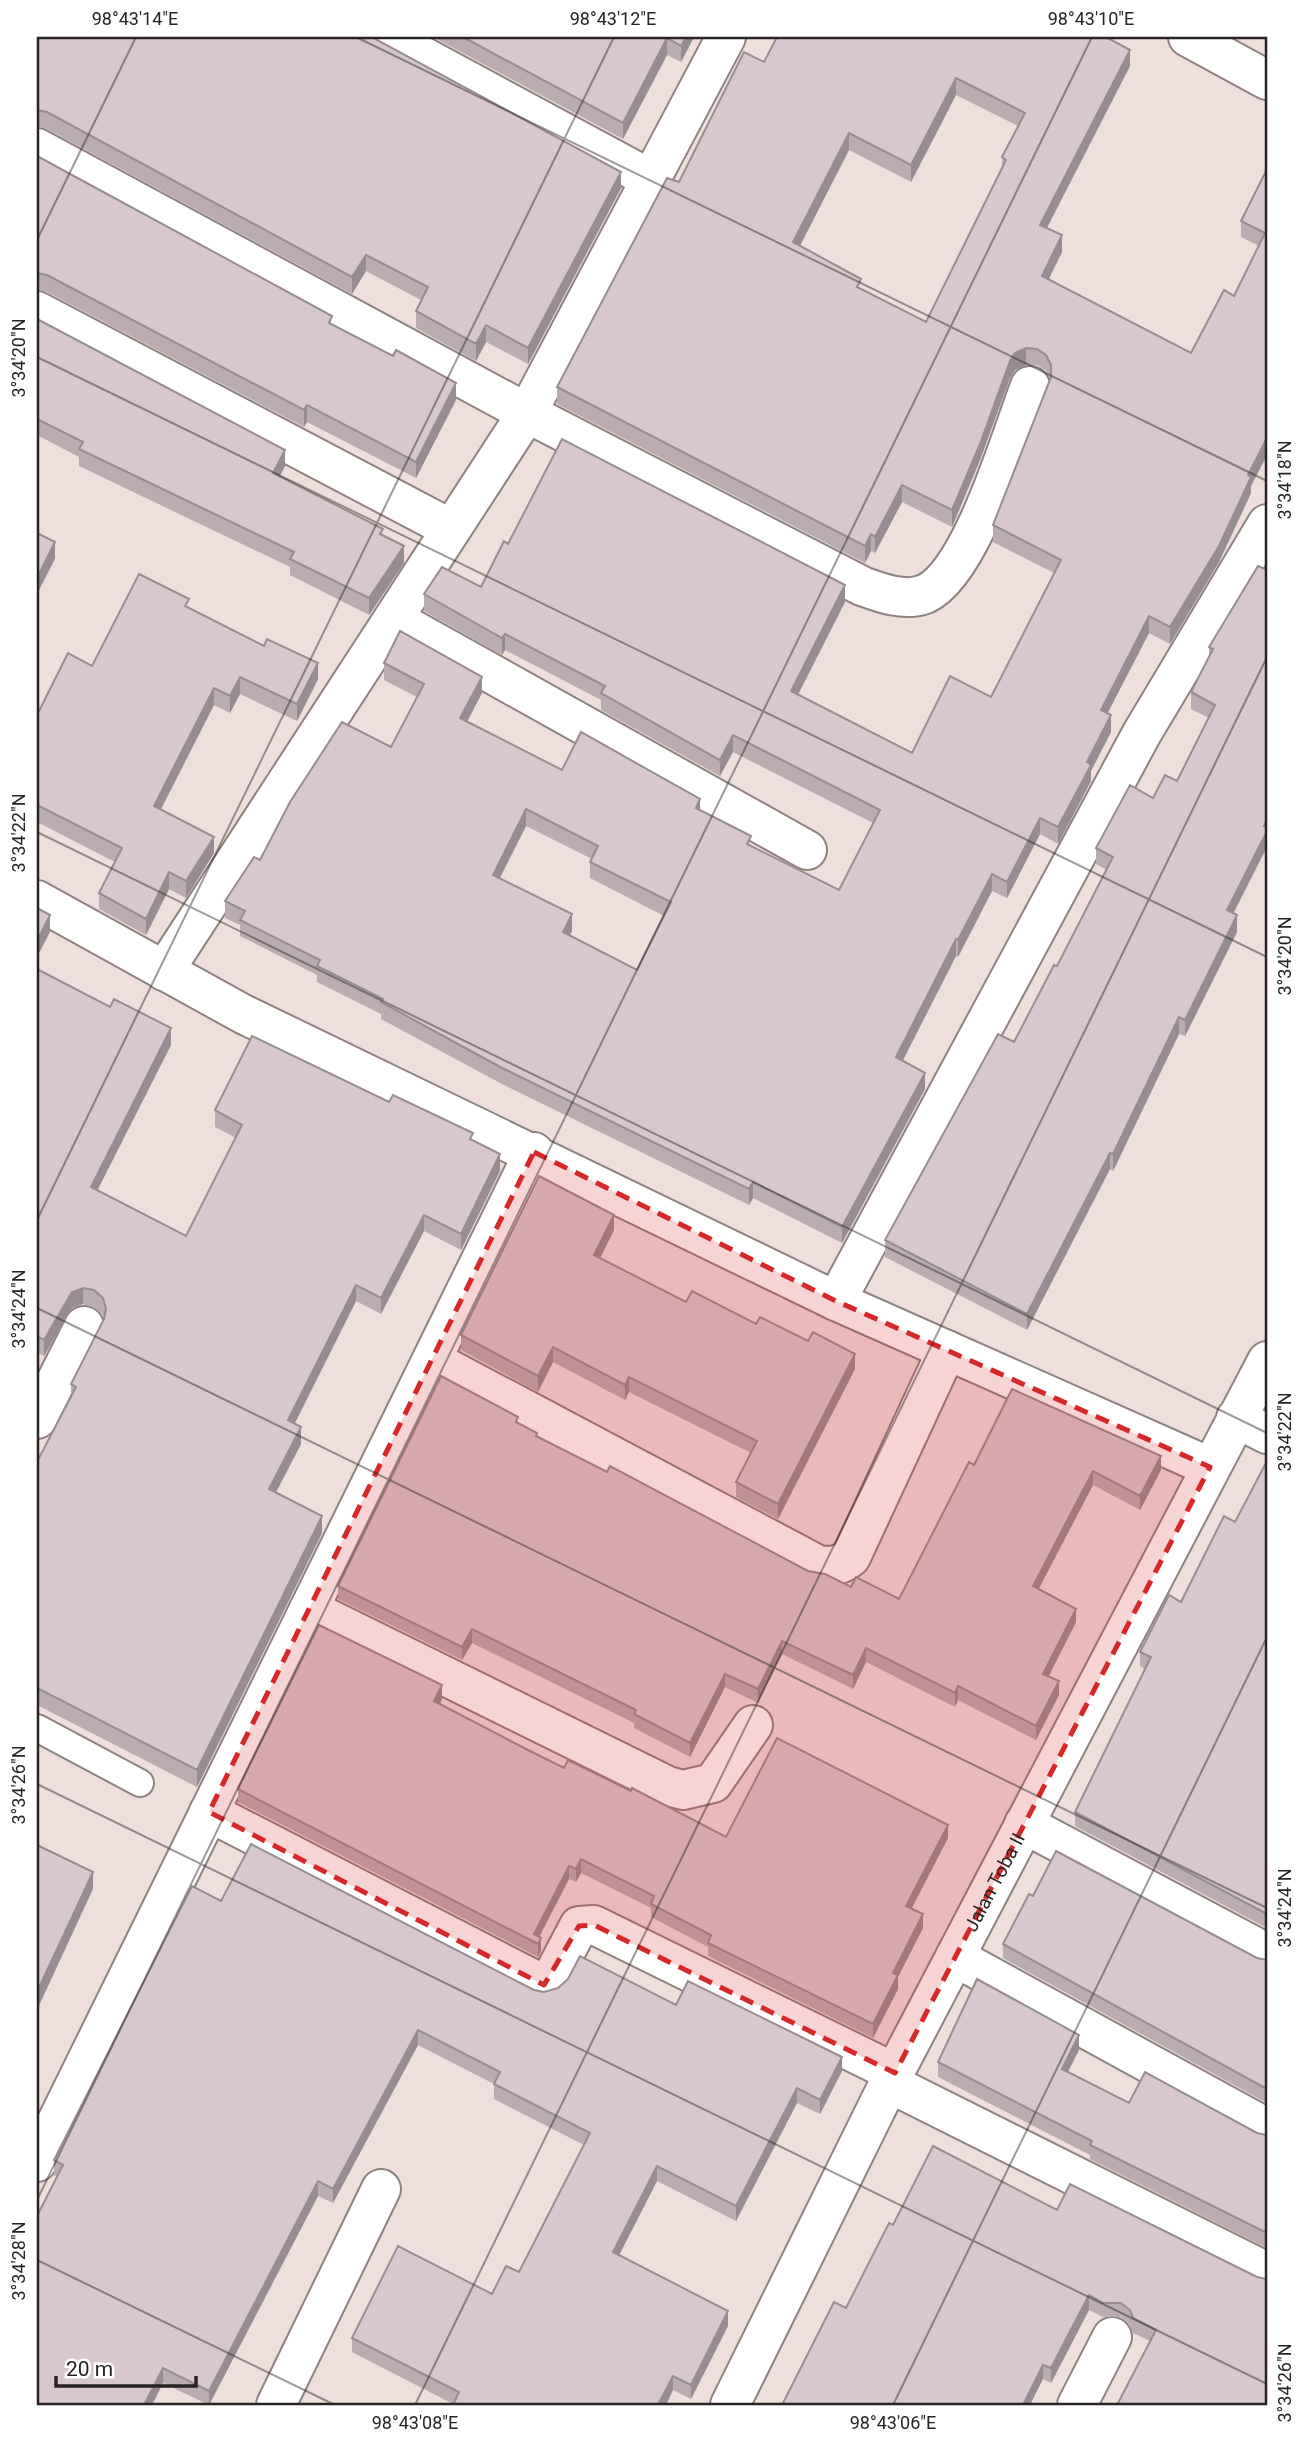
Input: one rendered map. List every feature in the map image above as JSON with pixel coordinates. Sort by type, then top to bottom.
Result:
[{"type":"street","points":[[387,37],[652,180]]},
{"type":"street","points":[[164,971],[527,413],[726,37]]},
{"type":"street","points":[[1188,37],[1267,80]]},
{"type":"street","points":[[37,148],[527,413],[862,586],[892,597],[923,594],[944,581],[968,548],[1030,386]]},
{"type":"street","points":[[37,311],[451,529]]},
{"type":"street","points":[[836,1301],[1142,733],[1267,524]]},
{"type":"street","points":[[394,619],[807,850]]},
{"type":"street","points":[[37,900],[243,1014],[534,1152],[836,1301],[1210,1467]]},
{"type":"street","points":[[37,2162],[534,1152]]},
{"type":"street","points":[[37,1419],[84,1326]]},
{"type":"street","points":[[432,1360],[818,1565],[829,1567],[840,1565],[851,1557],[947,1350]]},
{"type":"street","name":"Jalan Toba II","points":[[730,2405],[892,2078],[1210,1467],[1252,1426],[1267,1361]]},
{"type":"street","points":[[309,1609],[676,1788],[700,1789],[713,1783],[753,1725]]},
{"type":"street","points":[[209,1812],[544,1985],[549,1983],[579,1926],[594,1925],[1267,2272]]},
{"type":"street","points":[[1024,1825],[1267,1953]]},
{"type":"street","points":[[955,1957],[1267,2129]]},
{"type":"street","points":[[276,2405],[381,2189]]},
{"type":"street","points":[[1077,2405],[1112,2337]]},
{"type":"lane","points":[[37,1728],[141,1783]]},
{"type":"highlighted area","points":[[534,1152],[836,1301],[1210,1467],[895,2073],[594,1925],[579,1926],[544,1985],[209,1812]]},
{"type":"building","points":[[37,37],[373,37],[621,172],[528,348],[486,325],[476,344],[416,311],[428,287],[366,255],[352,277],[47,112],[37,110]]},
{"type":"building","points":[[463,37],[686,37],[681,46],[667,38],[623,123]]},
{"type":"building","points":[[777,37],[1106,37],[1130,50],[1040,225],[1062,235],[1042,276],[1191,353],[1224,290],[1234,296],[1265,233],[1241,221],[1267,169],[1267,438],[1248,475],[1251,477],[1219,546],[1170,627],[1149,616],[1101,710],[1111,715],[1087,762],[1091,765],[1058,827],[1040,818],[1007,882],[992,874],[958,940],[956,939],[896,1057],[925,1073],[842,1227],[753,1182],[749,1189],[502,1068],[381,1002],[383,999],[317,966],[320,960],[240,920],[245,911],[225,901],[254,857],[260,860],[290,802],[342,722],[391,747],[424,684],[384,663],[400,631],[482,677],[460,718],[562,770],[581,732],[700,799],[696,808],[751,836],[747,844],[839,890],[880,810],[733,735],[720,760],[601,693],[605,686],[505,634],[502,638],[424,594],[442,567],[481,587],[504,541],[508,544],[562,439],[845,585],[791,691],[912,753],[950,676],[991,697],[1061,560],[993,525],[1051,377],[1051,365],[1046,355],[1037,349],[1026,348],[1015,353],[1010,361],[980,444],[952,510],[902,485],[875,537],[871,534],[865,546],[557,387],[667,178],[679,182],[744,52],[764,62]],"holes":[[[956,78],[1025,113],[1002,157],[1006,160],[926,322],[857,287],[861,279],[793,242],[849,133],[911,165]],[[526,809],[598,846],[590,862],[671,902],[637,970],[563,932],[572,914],[493,875]]]},
{"type":"building","points":[[37,156],[332,316],[329,323],[393,356],[396,350],[456,383],[416,462],[307,405],[304,410],[47,275],[37,273]]},
{"type":"building","points":[[37,319],[285,450],[273,473],[383,529],[380,534],[404,546],[369,598],[290,559],[294,552],[79,449],[83,442],[37,419]]},
{"type":"building","points":[[37,533],[55,542],[37,578]]},
{"type":"building","points":[[1258,566],[1267,570],[1267,820],[1264,826],[1267,831],[1227,910],[1237,915],[1185,1020],[1179,1017],[1113,1154],[1110,1153],[1027,1314],[885,1240],[998,1034],[1014,1042],[1054,965],[1057,966],[1113,857],[1096,848],[1130,785],[1153,798],[1165,775],[1177,781],[1215,705],[1191,692],[1213,649],[1209,647]]},
{"type":"building","points":[[139,574],[189,599],[185,606],[264,646],[267,639],[318,663],[297,704],[240,677],[230,696],[214,688],[154,806],[214,837],[186,881],[169,872],[146,919],[99,893],[122,848],[37,805],[37,715],[68,653],[92,666]]},
{"type":"building","points":[[37,908],[50,915],[37,941]]},
{"type":"building","points":[[37,969],[110,1007],[114,999],[171,1028],[91,1187],[186,1236],[242,1125],[215,1110],[252,1036],[389,1102],[393,1095],[473,1133],[470,1139],[500,1154],[461,1234],[424,1215],[381,1298],[356,1285],[288,1420],[301,1427],[269,1489],[322,1516],[197,1770],[37,1688],[37,1457],[39,1458],[76,1387],[71,1384],[104,1319],[106,1309],[103,1298],[94,1290],[83,1288],[72,1292],[44,1340],[37,1336]]},
{"type":"building","points":[[539,1176],[614,1215],[594,1255],[686,1302],[692,1291],[756,1324],[760,1317],[808,1341],[813,1332],[855,1354],[778,1504],[736,1482],[757,1441],[629,1377],[625,1385],[553,1347],[538,1376],[461,1335]]},
{"type":"building","points":[[441,1376],[518,1417],[516,1422],[537,1433],[536,1436],[607,1472],[610,1466],[808,1571],[825,1574],[851,1587],[856,1577],[899,1599],[969,1462],[974,1465],[1012,1389],[1161,1456],[1140,1496],[1093,1471],[1033,1586],[1076,1609],[1043,1674],[1059,1681],[1036,1726],[958,1686],[955,1693],[866,1648],[853,1675],[782,1641],[758,1689],[725,1674],[690,1743],[634,1714],[636,1710],[472,1629],[462,1647],[338,1586]]},
{"type":"building","points":[[1267,1461],[1267,1914],[1075,1812],[1151,1657],[1140,1652],[1169,1595],[1181,1602],[1224,1516],[1235,1522]]},
{"type":"building","points":[[319,1625],[442,1685],[434,1701],[528,1750],[564,1768],[568,1760],[631,1791],[632,1788],[726,1837],[777,1738],[948,1825],[906,1906],[923,1914],[893,1973],[898,1975],[873,2024],[708,1943],[711,1935],[651,1904],[654,1896],[581,1859],[576,1869],[569,1866],[534,1934],[541,1938],[538,1944],[238,1789]]},
{"type":"building","points":[[251,1844],[534,1990],[544,1992],[558,1988],[568,1979],[580,1956],[676,2005],[688,1981],[842,2057],[820,2100],[797,2088],[736,2206],[657,2166],[613,2252],[728,2311],[691,2385],[673,2376],[658,2405],[453,2405],[459,2392],[352,2338],[398,2246],[492,2294],[506,2266],[519,2272],[590,2133],[494,2084],[500,2072],[418,2030],[333,2189],[318,2181],[209,2391],[163,2368],[144,2405],[37,2405],[37,2216],[63,2165],[54,2160],[192,1886],[221,1901]]},
{"type":"building","points":[[37,1845],[93,1872],[37,1992]]},
{"type":"building","points":[[1056,1851],[1257,1958],[1267,1960],[1267,2089],[1003,1944],[1029,1894],[1033,1896]]},
{"type":"building","points":[[977,1979],[1079,2035],[1062,2069],[1129,2103],[1145,2072],[1257,2133],[1267,2135],[1267,2233],[1090,2145],[1092,2141],[938,2062]]},
{"type":"building","points":[[933,2146],[1057,2210],[1070,2184],[1257,2277],[1267,2279],[1267,2405],[1117,2405],[1156,2330],[1133,2318],[1130,2310],[1121,2303],[1103,2303],[1089,2295],[1051,2368],[1043,2365],[1023,2405],[782,2405],[834,2302],[846,2308],[889,2223],[893,2225]]}]
